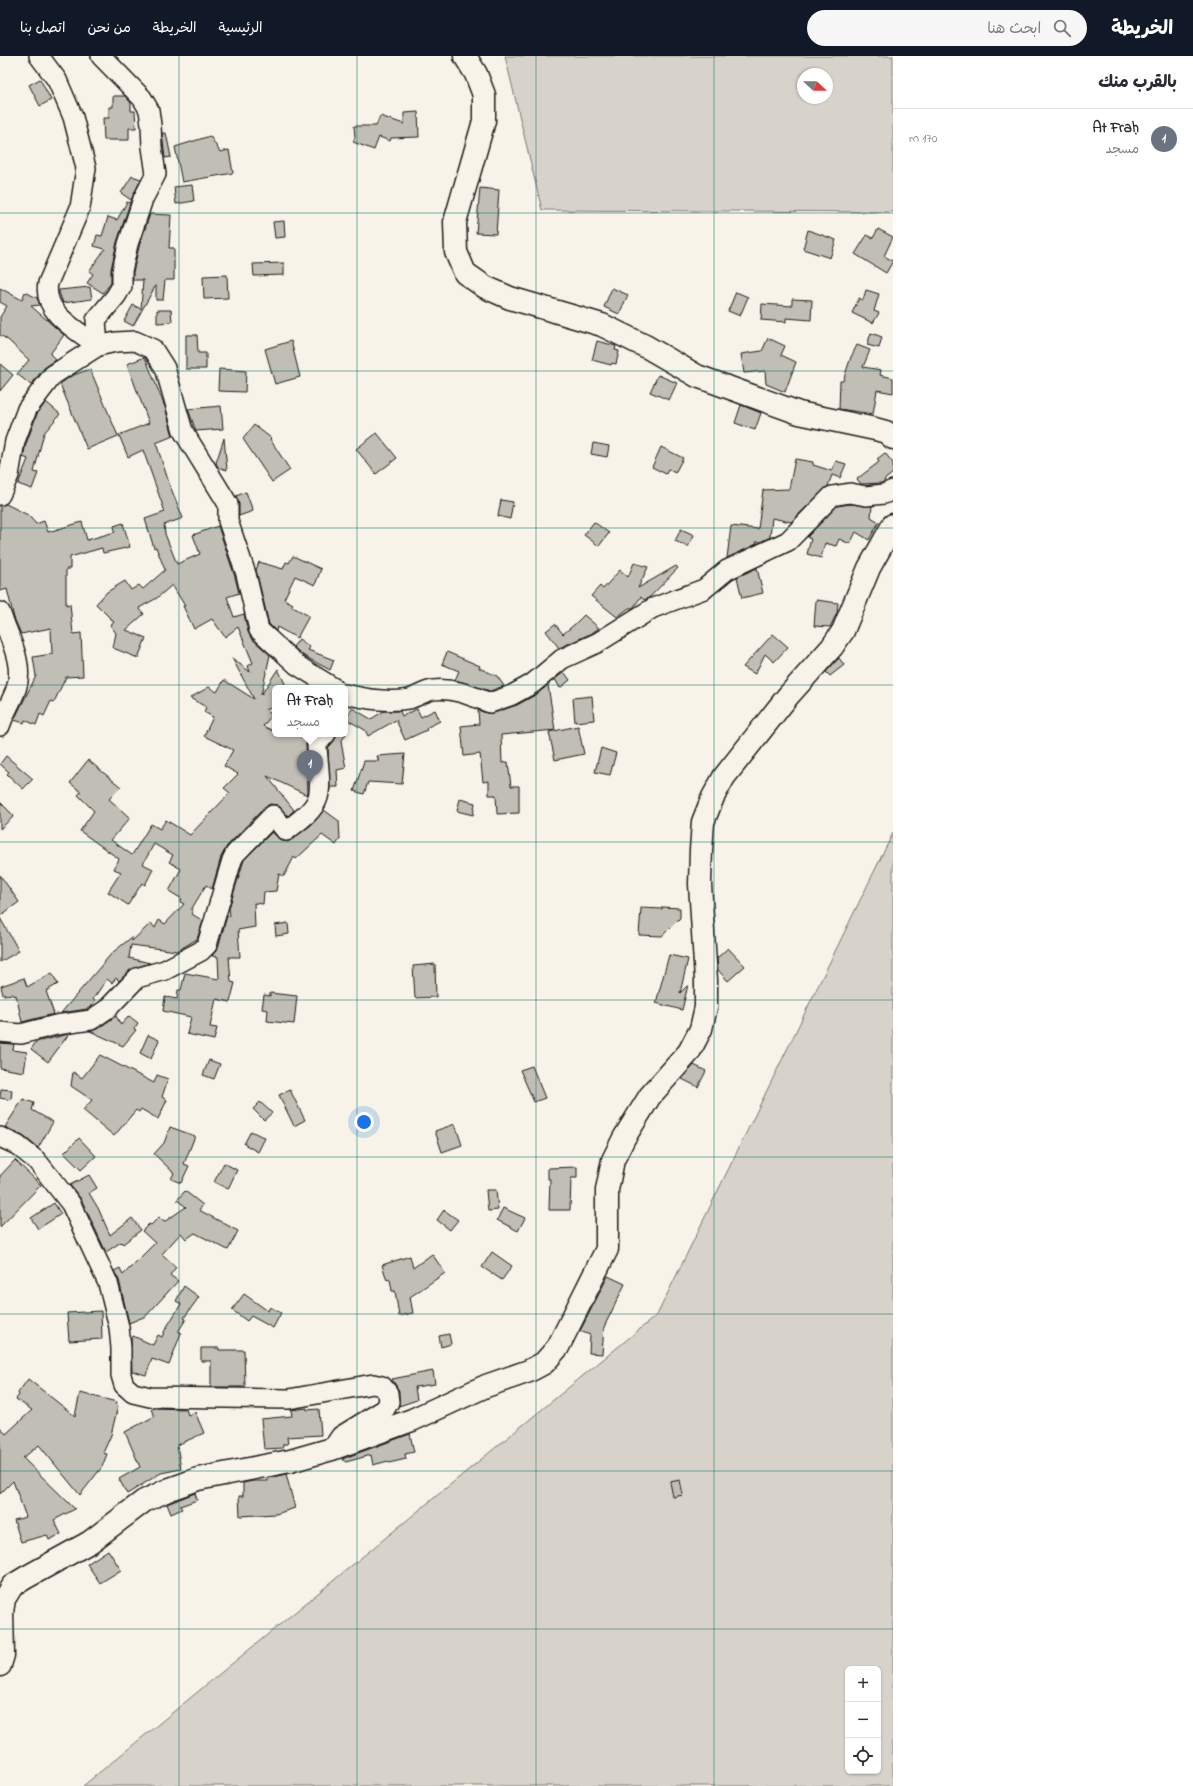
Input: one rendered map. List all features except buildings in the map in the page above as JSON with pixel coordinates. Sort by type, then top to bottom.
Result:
[{"type":"main road","points":[[464,56],[476,74],[484,95],[484,121],[455,222],[456,252],[465,273],[484,287],[510,298],[602,325],[647,347],[697,376],[799,413],[875,428],[886,432],[893,438]]},
{"type":"main road","points":[[0,1665],[3,1655],[2,1612],[4,1599],[12,1586],[90,1542],[144,1501],[170,1489],[198,1479],[290,1461],[332,1449],[412,1420],[486,1386],[529,1371],[544,1363],[558,1347],[607,1249],[607,1190],[613,1160],[624,1138],[650,1096],[689,1052],[701,1029],[706,1000],[700,884],[701,850],[703,822],[713,797],[724,777],[788,696],[832,647],[844,631],[869,568],[893,525]]},
{"type":"street","points":[[39,56],[57,80],[73,117],[86,168],[80,208],[48,283],[46,292],[51,308],[98,346]]},
{"type":"street","points":[[98,346],[96,320],[116,296],[122,286],[122,271],[128,244],[144,199],[156,174],[149,110],[142,98],[101,56]]},
{"type":"street","points":[[0,495],[9,475],[16,441],[27,409],[53,375],[98,346],[116,342],[135,341],[154,349],[165,368],[183,431],[228,504],[228,521],[246,574],[259,630],[298,665],[329,685]]},
{"type":"street","points":[[348,695],[367,700],[410,699],[433,690],[462,692],[490,703],[512,695],[532,684],[562,659],[598,643],[653,608],[704,589],[727,570],[788,541],[832,496],[850,493],[866,496],[884,494],[893,490]]},
{"type":"street","points":[[0,612],[18,661],[19,677],[15,692],[3,716],[0,726]]},
{"type":"street","points":[[0,1032],[21,1034],[56,1025],[90,1020],[107,1009],[137,978],[165,970],[201,951],[206,945],[232,860],[236,854],[273,815],[286,831],[308,813],[317,801],[320,787],[317,744],[323,737]]},
{"type":"street","points":[[0,1137],[17,1145],[37,1161],[71,1204],[108,1283],[119,1327],[121,1375],[124,1385],[133,1393],[150,1398],[266,1399],[289,1399],[373,1384],[382,1386],[388,1393],[389,1402],[385,1409],[341,1436],[332,1449]]},
{"type":"shaded area","points":[[505,56],[893,56],[893,212],[542,210]]},
{"type":"shaded area","points":[[893,833],[893,1786],[83,1786],[657,1315]]},
{"type":"place","name":"At Fraḥ","points":[[310,783]]}]
